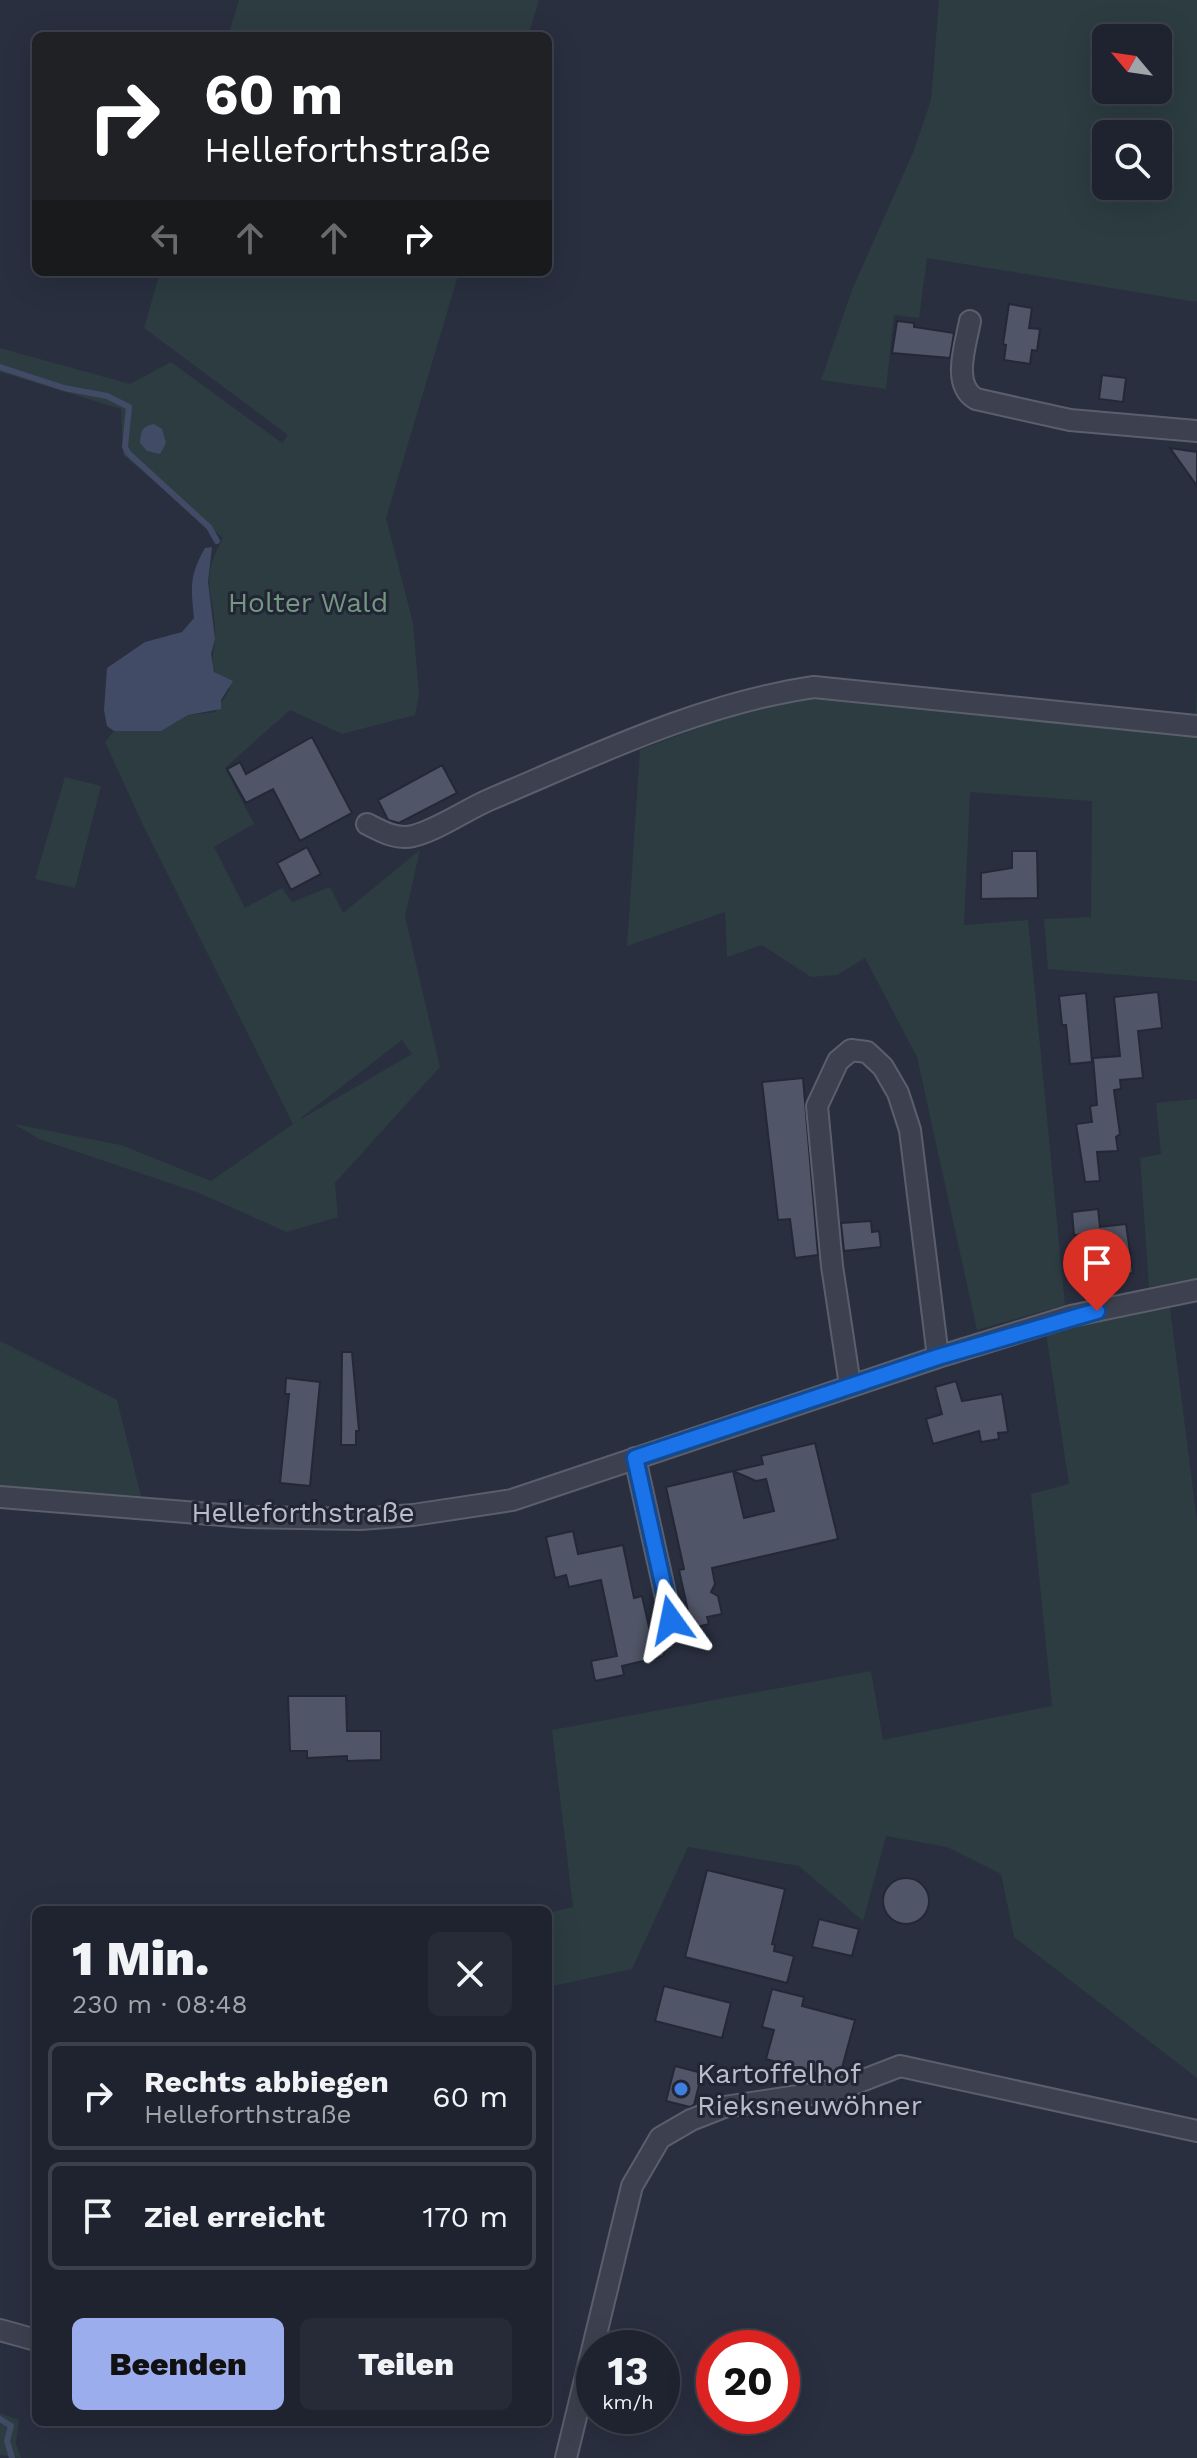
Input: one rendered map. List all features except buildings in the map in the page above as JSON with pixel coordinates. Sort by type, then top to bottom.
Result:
[{"type":"street","points":[[970,321],[962,376],[964,389],[971,397],[1070,420],[1197,431]]},
{"type":"street","points":[[367,824],[390,836],[412,836],[486,801],[658,730],[768,694],[814,687],[1197,726]]},
{"type":"street","points":[[850,1385],[832,1266],[817,1106],[838,1061],[851,1050],[867,1052],[883,1067],[898,1093],[910,1130],[938,1357]]},
{"type":"street","name":"Helleforthstraße","points":[[0,1497],[247,1517],[360,1519],[413,1515],[512,1500],[850,1385],[1071,1316],[1197,1290]]},
{"type":"street","points":[[635,1458],[671,1620]]},
{"type":"street","points":[[566,2458],[632,2186],[660,2138],[691,2120],[724,2107],[838,2090],[900,2066],[1197,2131]]},
{"type":"street","points":[[0,2330],[32,2339]]},
{"type":"green space","points":[[239,0],[539,0],[529,32],[229,32]]},
{"type":"green space","points":[[939,0],[1197,0],[1197,302],[927,258],[919,318],[894,315],[886,389],[821,380],[852,290],[914,150],[931,100]]},
{"type":"green space","name":"Holter Wald","points":[[159,276],[458,276],[386,518],[413,623],[419,695],[415,715],[342,734],[290,710],[225,768],[254,824],[214,847],[245,908],[282,888],[292,902],[330,887],[343,913],[420,850],[405,916],[440,1067],[335,1183],[338,1217],[287,1232],[199,1193],[39,1139],[14,1124],[121,1145],[211,1181],[293,1124],[143,825],[105,742],[114,731],[161,731],[188,715],[215,712],[230,689],[216,674],[212,661],[215,623],[209,578],[223,538],[123,455],[121,409],[0,372],[0,348],[130,384],[171,362],[282,443],[288,435],[144,328]],"holes":[[[402,1040],[412,1054],[301,1119]]]},
{"type":"green space","points":[[1197,686],[1197,981],[1048,969],[1044,919],[1091,917],[1092,801],[970,792],[964,925],[1028,920],[1065,1305],[977,1330],[917,1057],[865,958],[837,975],[811,977],[762,945],[727,957],[725,912],[627,946],[640,750],[768,701],[814,693],[1195,731]]},
{"type":"green space","points":[[65,777],[101,786],[75,888],[35,879]]},
{"type":"green space","points":[[1197,1099],[1197,1278],[1149,1287],[1140,1158],[1161,1154],[1156,1103]]},
{"type":"green space","points":[[1170,1308],[1197,1521],[1197,2078],[1014,1937],[1001,1874],[947,1847],[886,1836],[863,1921],[799,1866],[688,1847],[632,1969],[552,1986],[552,1912],[573,1907],[552,1730],[871,1671],[883,1740],[1052,1706],[1031,1494],[1069,1484],[1046,1333]]},
{"type":"green space","points":[[0,1341],[117,1400],[141,1496],[0,1488]]},
{"type":"green space","points":[[0,2413],[19,2420],[16,2444],[21,2458],[0,2455]]},
{"type":"water","points":[[154,424],[162,429],[166,443],[160,454],[147,451],[140,443],[143,430]]},
{"type":"water","points":[[212,547],[208,582],[215,639],[211,654],[214,672],[233,681],[221,700],[221,709],[188,715],[161,731],[114,731],[107,726],[104,710],[107,668],[145,642],[182,632],[194,618],[192,590],[196,566],[205,548]]},
{"type":"waterway","points":[[0,367],[64,388],[107,396],[129,407],[125,447],[128,453],[209,527],[217,541]]},
{"type":"waterway","points":[[0,2419],[11,2426],[7,2441],[12,2458]]},
{"type":"place","name":"Kartoffelhof Rieksneuwöhner","points":[[681,2089]]},
{"type":"route","points":[[671,1620],[635,1458],[938,1357],[1071,1316],[1097,1311]]}]
